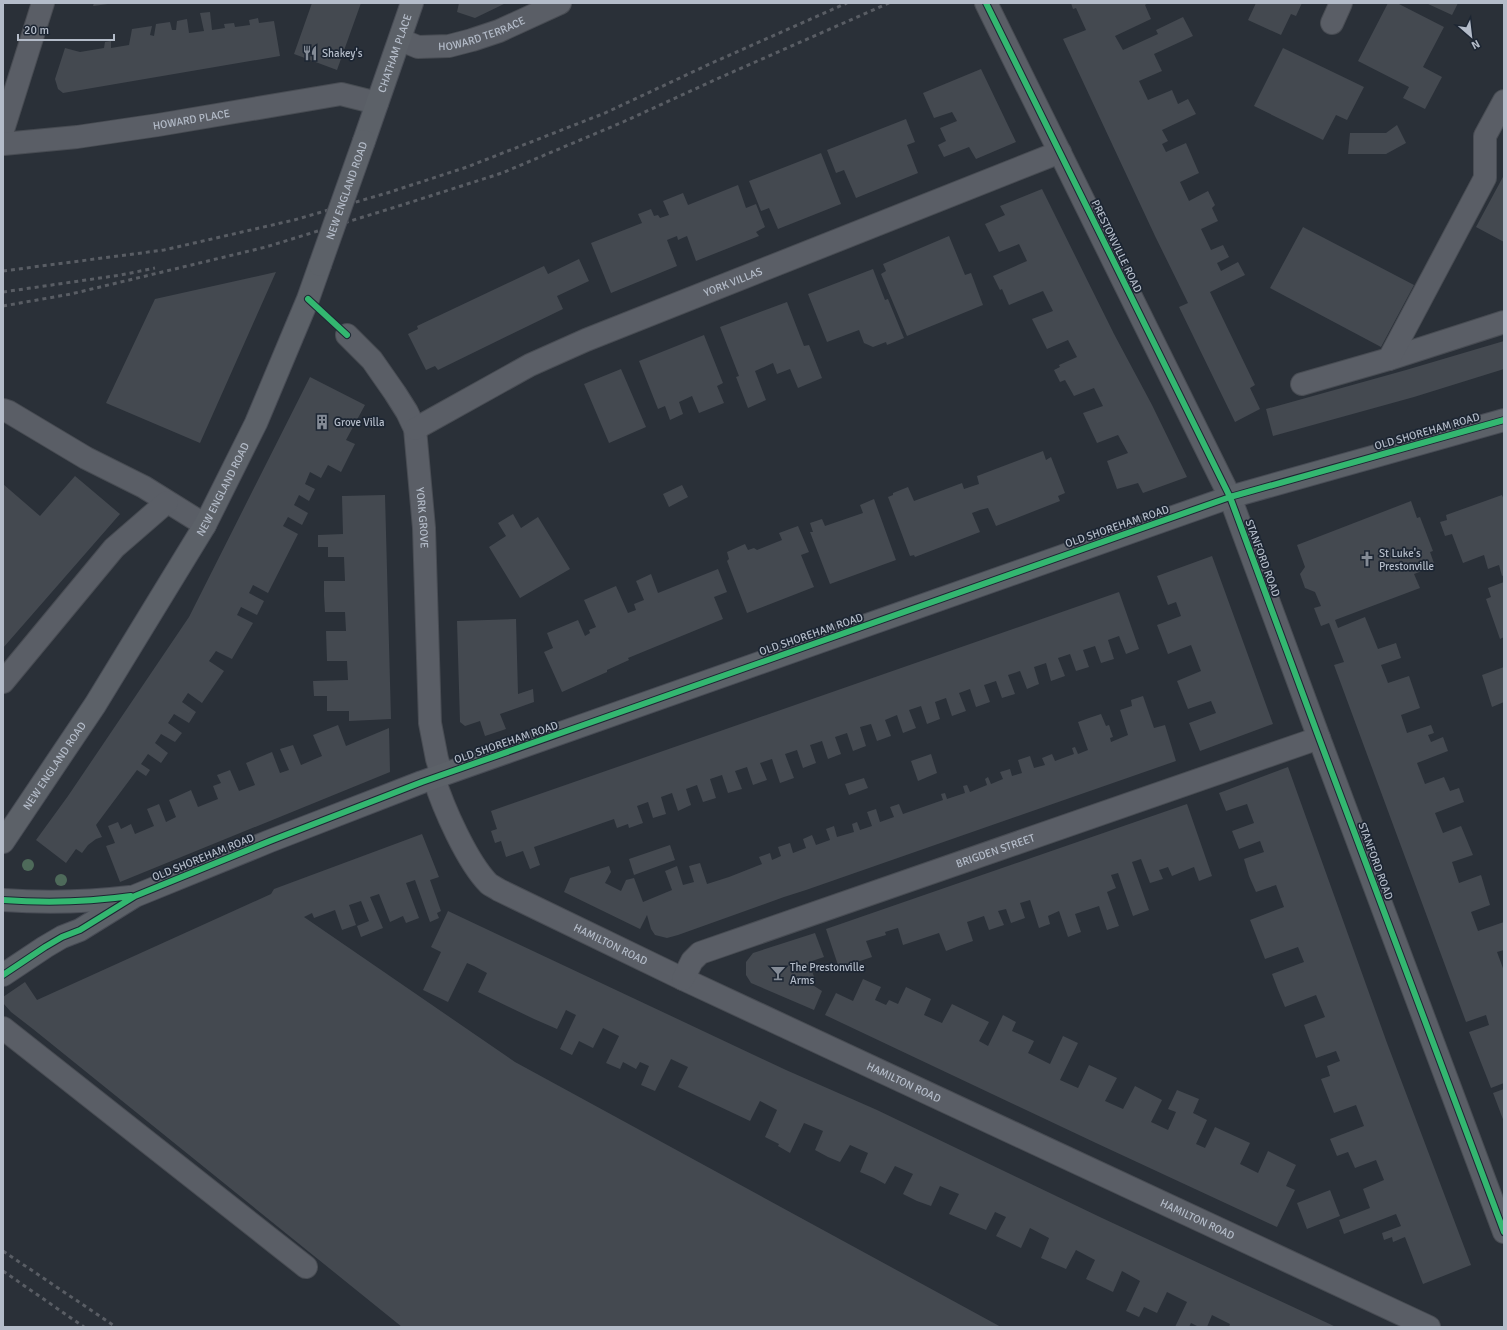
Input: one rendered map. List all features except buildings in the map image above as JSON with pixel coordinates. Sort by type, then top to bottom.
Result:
[{"type":"main road","name":"CHATHAM PLACE","points":[[377,103],[401,40],[412,3]]},
{"type":"main road","name":"NEW ENGLAND ROAD","points":[[3,842],[95,705],[204,525],[256,423],[308,299],[377,103]]},
{"type":"main road","name":"OLD SHOREHAM ROAD","points":[[3,975],[45,947],[62,937],[80,930],[135,896],[270,841],[438,776],[1230,497],[1504,420]]},
{"type":"main road","name":"OLD SHOREHAM ROAD","points":[[3,900],[29,902],[101,900],[135,896]]},
{"type":"street","points":[[3,130],[43,3]]},
{"type":"street","name":"HOWARD TERRACE","points":[[401,40],[418,47],[449,46],[499,31],[560,3]]},
{"type":"street","name":"PRESTONVILLE ROAD","points":[[986,3],[1230,497]]},
{"type":"street","points":[[1332,24],[1341,3]]},
{"type":"street","name":"HOWARD PLACE","points":[[3,144],[77,137],[341,94],[377,103]]},
{"type":"street","points":[[1389,359],[1485,178],[1485,136],[1504,101]]},
{"type":"street","name":"YORK VILLAS","points":[[415,429],[530,365],[586,340],[1060,152]]},
{"type":"street","points":[[1302,384],[1389,359],[1504,322]]},
{"type":"street","name":"YORK GROVE","points":[[347,335],[372,360],[407,412],[415,429],[424,528],[430,723],[437,759],[438,776]]},
{"type":"street","points":[[3,410],[10,412],[86,458],[144,487],[204,525]]},
{"type":"street","name":"STANFORD ROAD","points":[[1230,497],[1504,1232]]},
{"type":"street","points":[[3,682],[114,548],[167,502]]},
{"type":"street","name":"BRIGDEN STREET","points":[[683,979],[692,961],[700,953],[1319,738]]},
{"type":"street","name":"HAMILTON ROAD","points":[[438,776],[439,793],[462,844],[471,860],[489,884],[683,979],[1429,1327]]},
{"type":"street","points":[[3,1028],[306,1267]]},
{"type":"railway","points":[[3,271],[164,250],[294,220],[387,193],[467,167],[605,113],[714,62],[847,3]]},
{"type":"railway","points":[[3,306],[71,294],[266,247],[502,173],[623,122],[889,3]]},
{"type":"railway","points":[[3,292],[121,275],[155,268]]},
{"type":"railway","points":[[3,1251],[116,1327]]},
{"type":"railway","points":[[3,1271],[84,1327]]},
{"type":"cycle path","points":[[986,3],[1230,497],[1504,1232]]},
{"type":"cycle path","points":[[308,299],[347,335]]},
{"type":"cycle path","points":[[3,975],[45,947],[62,937],[80,930],[135,896],[270,841],[422,782],[1230,497],[1504,420]]},
{"type":"cycle path","points":[[3,900],[67,901],[99,900],[131,896]]},
{"type":"place","name":"Shakey's","points":[[310,53]]},
{"type":"place","name":"Grove Villa","points":[[322,422]]},
{"type":"place","name":"St Luke's Prestonville","points":[[1367,559]]},
{"type":"place","name":"The Prestonville Arms","points":[[778,973]]}]
